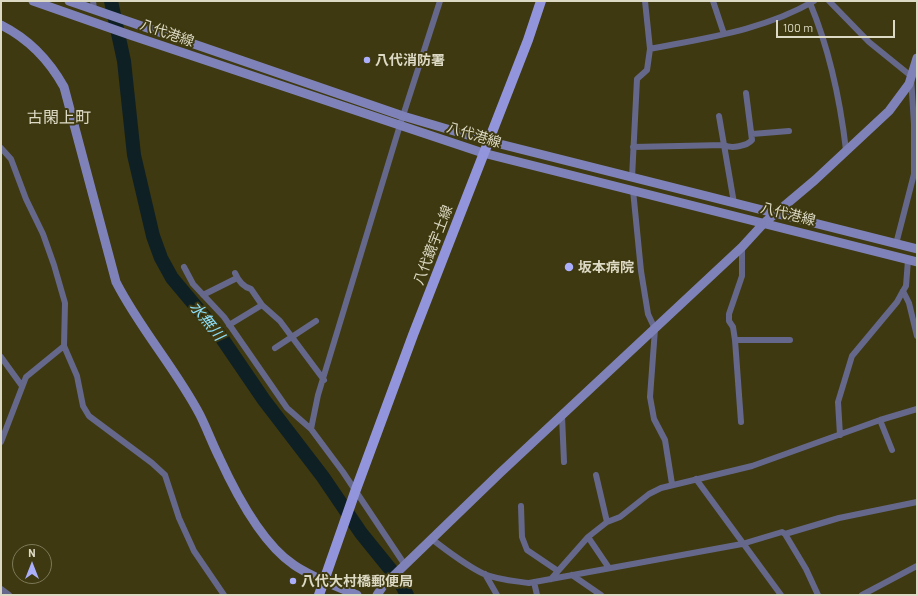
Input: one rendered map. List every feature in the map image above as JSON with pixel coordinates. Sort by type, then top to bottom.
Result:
[{"type":"main road","name":"八代港線","points":[[33,1],[483,153],[764,222],[917,262]]},
{"type":"main road","name":"八代港線","points":[[70,1],[94,5],[130,22],[403,116],[488,141],[777,213],[917,250]]},
{"type":"main road","name":"八代鏡宇土線","points":[[325,582],[354,496],[483,153],[528,40],[541,1]]},
{"type":"main road","points":[[1,25],[39,52],[52,67],[64,86],[116,282],[127,304],[200,416],[241,499],[270,543],[293,565],[325,582],[357,595]]},
{"type":"main road","points":[[377,595],[382,586],[433,540],[562,416],[742,247],[764,222],[777,213],[889,111],[909,84],[917,58]]},
{"type":"main road","points":[[319,595],[325,582]]},
{"type":"street","points":[[311,429],[324,380],[400,125],[440,1]]},
{"type":"street","points":[[632,178],[637,79],[648,70],[650,49],[645,1]]},
{"type":"street","points":[[713,1],[724,34]]},
{"type":"street","points":[[829,1],[869,42],[911,76],[914,124],[914,174],[896,244]]},
{"type":"street","points":[[650,49],[702,40],[724,34],[798,10],[812,2],[824,35],[830,58],[841,108],[846,150]]},
{"type":"street","points":[[633,147],[724,145],[728,147],[749,144],[752,140],[752,134],[746,93]]},
{"type":"street","points":[[719,116],[734,203]]},
{"type":"street","points":[[752,134],[790,132]]},
{"type":"street","points":[[1,148],[11,159],[26,199],[43,234],[54,265],[65,302],[64,346],[77,376],[83,406],[89,416],[152,463],[165,475],[179,518],[194,551],[224,595]]},
{"type":"street","points":[[633,190],[641,271],[648,314],[654,329],[650,397],[654,419],[665,440],[672,484]]},
{"type":"street","points":[[741,422],[735,340],[733,327],[729,322],[728,314],[742,276],[742,247]]},
{"type":"street","points":[[840,435],[838,402],[852,356],[897,302],[906,286],[908,260]]},
{"type":"street","points":[[184,267],[193,284],[229,325],[287,408],[311,429],[343,472],[354,496],[403,567]]},
{"type":"street","points":[[203,295],[236,275],[246,288],[251,289],[262,304],[280,321],[324,380]]},
{"type":"street","points":[[903,291],[909,304],[917,336]]},
{"type":"street","points":[[229,325],[262,304]]},
{"type":"street","points":[[275,348],[316,321]]},
{"type":"street","points":[[735,340],[790,340]]},
{"type":"street","points":[[1,442],[26,377],[64,346]]},
{"type":"street","points":[[1,357],[22,386]]},
{"type":"street","points":[[551,579],[588,537],[607,522],[620,517],[649,494],[672,484],[752,466],[880,420],[917,409]]},
{"type":"street","points":[[562,416],[564,462]]},
{"type":"street","points":[[880,420],[892,450]]},
{"type":"street","points":[[596,475],[607,522]]},
{"type":"street","points":[[696,479],[742,544],[781,595]]},
{"type":"street","points":[[433,540],[460,560],[485,574],[506,580],[534,582],[742,544],[782,532],[784,534],[839,518],[917,502]]},
{"type":"street","points":[[521,506],[522,537],[527,550],[558,570]]},
{"type":"street","points":[[784,534],[806,569],[818,595]]},
{"type":"street","points":[[588,537],[610,568]]},
{"type":"street","points":[[862,595],[917,566]]},
{"type":"street","points":[[485,574],[497,595]]},
{"type":"street","points":[[572,575],[601,595]]},
{"type":"street","points":[[534,582],[537,595]]},
{"type":"street","points":[[1,590],[9,595]]},
{"type":"waterway","name":"水無川","points":[[111,1],[124,61],[134,155],[153,236],[161,258],[172,278],[219,334],[264,400],[323,477],[361,533],[399,580],[407,595]]},
{"type":"place","name":"八代消防署","points":[[367,60]]},
{"type":"place","name":"坂本病院","points":[[569,267]]},
{"type":"place","name":"八代大村橋郵便局","points":[[293,581]]},
{"type":"district","name":"古閑上町","points":[[59,118]]}]
